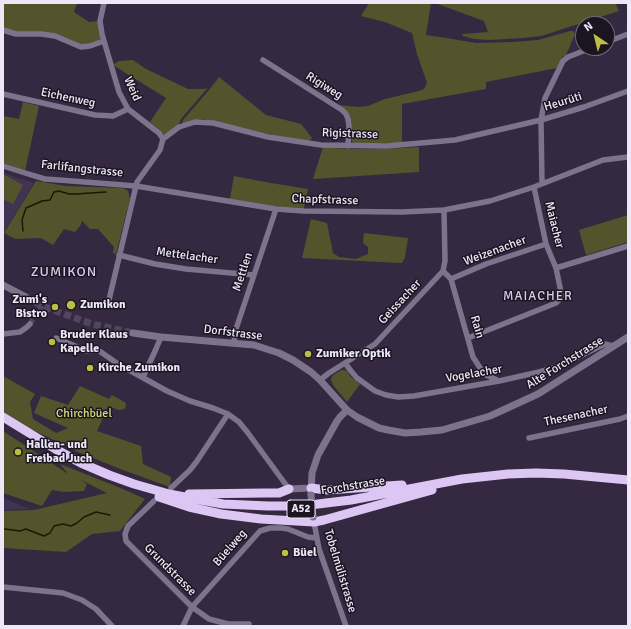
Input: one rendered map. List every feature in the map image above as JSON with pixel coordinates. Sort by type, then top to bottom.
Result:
[{"type":"highway","name":"Forchstrasse","points":[[3,417],[81,463],[151,494],[180,496],[223,504],[255,506],[313,505],[338,502],[436,483],[479,477],[524,474],[575,475],[628,480]]},
{"type":"highway","name":"Forchstrasse","points":[[3,422],[46,449],[116,482],[151,494],[222,507],[287,510],[339,506],[451,484],[498,479],[534,477],[628,484]]},
{"type":"highway","points":[[311,492],[436,483]]},
{"type":"highway","points":[[151,494],[189,508],[221,514],[272,520],[313,520],[330,519],[451,484]]},
{"type":"highway","points":[[151,494],[279,493],[289,489]]},
{"type":"street","name":"Weid","points":[[104,3],[100,21],[102,34],[119,92],[128,109],[159,133],[163,139]]},
{"type":"street","points":[[3,30],[16,34],[42,34],[55,36],[82,47],[104,41]]},
{"type":"street","points":[[615,39],[628,34]]},
{"type":"street","points":[[541,120],[545,98],[563,61],[575,54]]},
{"type":"street","name":"Rigiweg","points":[[263,60],[346,114],[349,126],[348,146]]},
{"type":"street","name":"Heurüti","points":[[542,183],[541,120],[584,107],[628,91]]},
{"type":"street","name":"Eichenweg","points":[[3,94],[96,115],[113,116],[128,109]]},
{"type":"street","name":"Rigistrasse","points":[[163,139],[179,127],[195,122],[213,124],[268,137],[321,145],[387,146],[455,140],[541,120]]},
{"type":"street","points":[[108,304],[137,182],[160,150],[163,139]]},
{"type":"street","name":"Chapfstrasse","points":[[136,186],[276,209],[373,213],[444,210],[490,201],[534,187],[603,160],[628,157]]},
{"type":"street","name":"Farlifangstrasse","points":[[3,166],[25,174],[58,180],[136,186]]},
{"type":"street","name":"Maiacher","points":[[468,338],[556,303],[561,298],[562,292],[556,268],[546,244],[534,187]]},
{"type":"street","name":"Mettlen","points":[[234,343],[235,332],[276,209]]},
{"type":"street","points":[[443,271],[445,261],[444,210]]},
{"type":"street","name":"Weizenacher","points":[[451,279],[486,264],[546,244]]},
{"type":"street","name":"Maiacher","points":[[556,268],[628,246]]},
{"type":"street","name":"Mettelacher","points":[[119,255],[155,264],[186,269],[254,275]]},
{"type":"street","name":"Rain","points":[[443,271],[451,279],[473,357],[484,374],[500,381]]},
{"type":"street","name":"Geissacher","points":[[320,380],[375,344],[443,271]]},
{"type":"street","points":[[3,285],[26,297]]},
{"type":"street","points":[[3,334],[20,332],[27,328],[30,324]]},
{"type":"street","name":"Dorfstrasse","points":[[133,333],[254,346],[279,353],[300,364],[320,380]]},
{"type":"street","points":[[143,378],[161,337]]},
{"type":"street","name":"Alte Forchstrasse","points":[[320,380],[347,410],[364,421],[379,428],[405,433],[442,430],[490,416],[538,394],[628,337]]},
{"type":"street","points":[[56,338],[87,351],[98,350],[118,364],[167,391],[190,401],[218,409],[228,414],[239,422],[248,433],[289,489],[311,492]]},
{"type":"street","name":"Vogelacher","points":[[345,363],[354,375],[375,391],[398,397],[414,396],[500,381],[557,368],[605,344],[613,346]]},
{"type":"street","points":[[313,520],[311,492],[312,473],[318,455],[340,416],[347,410]]},
{"type":"street","points":[[171,488],[190,470],[197,461],[228,414]]},
{"type":"street","name":"Thesenacher","points":[[529,438],[628,416]]},
{"type":"street","name":"Grundstrasse","points":[[151,494],[128,526],[125,534],[126,541],[192,607],[209,619],[228,624],[249,624]]},
{"type":"street","name":"Tobelmülistrasse","points":[[313,520],[316,538],[326,571],[346,626]]},
{"type":"street","name":"Büelweg","points":[[183,626],[192,607],[260,531],[270,528],[288,529],[308,537],[316,538]]},
{"type":"street","points":[[3,587],[63,593],[82,600],[96,609],[112,626]]},
{"type":"shaded area","points":[[3,173],[34,183],[3,234]]},
{"type":"shaded area","points":[[3,498],[30,509],[3,510]]},
{"type":"green space","points":[[3,3],[77,3],[74,12],[89,22],[100,21],[104,41],[81,47],[55,36],[3,30]]},
{"type":"green space","points":[[369,3],[431,3],[426,35],[476,43],[538,40],[570,31],[573,31],[575,34],[566,55],[562,57],[557,68],[486,82],[486,89],[402,104],[402,143],[354,144],[351,140],[351,126],[339,105],[358,107],[368,106],[385,99],[419,91],[424,89],[427,83],[417,54],[412,33],[385,22],[361,16]]},
{"type":"green space","points":[[435,3],[615,3],[619,11],[603,16],[575,16],[575,25],[541,36],[489,40],[474,39],[463,36],[462,34],[488,32],[484,21]]},
{"type":"green space","points":[[133,60],[146,69],[188,89],[205,89],[208,87],[181,119],[179,124],[166,135],[150,122],[166,98],[113,65],[119,61]]},
{"type":"green space","points":[[219,77],[266,115],[301,124],[312,138],[309,141],[277,136],[203,119],[182,125],[183,120]]},
{"type":"green space","points":[[23,102],[39,106],[25,171],[3,163],[3,116],[19,119]]},
{"type":"green space","points":[[323,147],[382,149],[419,147],[419,172],[313,179]]},
{"type":"green space","points":[[3,174],[23,185],[13,204],[3,199]]},
{"type":"green space","points":[[234,176],[308,189],[304,208],[280,207],[230,199]]},
{"type":"green space","points":[[36,181],[66,186],[122,188],[127,190],[130,198],[116,254],[113,253],[114,247],[98,229],[90,229],[82,221],[75,232],[64,229],[53,245],[41,238],[16,239],[4,233]]},
{"type":"green space","points":[[628,215],[628,242],[586,255],[579,230]]},
{"type":"green space","points":[[311,219],[327,223],[333,253],[339,257],[356,259],[368,254],[368,247],[363,243],[364,233],[408,238],[405,257],[402,263],[302,258]]},
{"type":"green space","points":[[341,370],[347,371],[351,377],[360,384],[347,402],[333,385],[331,380],[332,376]]},
{"type":"green space","name":"Chirchbüel","points":[[3,376],[35,394],[30,402],[33,419],[56,433],[68,428],[34,413],[41,396],[68,405],[80,386],[109,399],[112,395],[126,403],[125,409],[119,410],[108,406],[97,431],[141,446],[143,464],[171,477],[170,487],[78,452],[27,427],[3,412]]},
{"type":"green space","points":[[3,431],[68,474],[60,464],[145,499],[120,531],[92,534],[66,552],[3,548],[3,511],[34,510],[107,493],[79,479],[87,484],[84,491],[64,492],[52,490],[42,506],[3,493]]},
{"type":"waterway","points":[[23,231],[22,220],[26,208],[42,201],[50,200],[54,192],[59,191],[69,194],[106,192]]},
{"type":"waterway","points":[[3,528],[20,531],[26,529],[44,536],[50,533],[54,526],[63,524],[71,526],[84,517],[96,512],[110,515]]},
{"type":"tunnel","points":[[26,297],[42,306],[92,324],[133,333]]},
{"type":"tunnel","points":[[30,324],[42,306]]},
{"type":"place","name":"Zumikon","points":[[71,305]]},
{"type":"place","name":"Zumi's Bistro","points":[[55,307]]},
{"type":"place","name":"Bruder Klaus Kapelle","points":[[52,342]]},
{"type":"place","name":"Zumiker Optik","points":[[308,354]]},
{"type":"place","name":"Kirche Zumikon","points":[[90,368]]},
{"type":"place","name":"Hallen- und Freibad Juch","points":[[18,452]]},
{"type":"place","name":"Büel","points":[[285,553]]},
{"type":"district","name":"ZUMIKON","points":[[64,272]]},
{"type":"district","name":"MAIACHER","points":[[538,297]]}]
